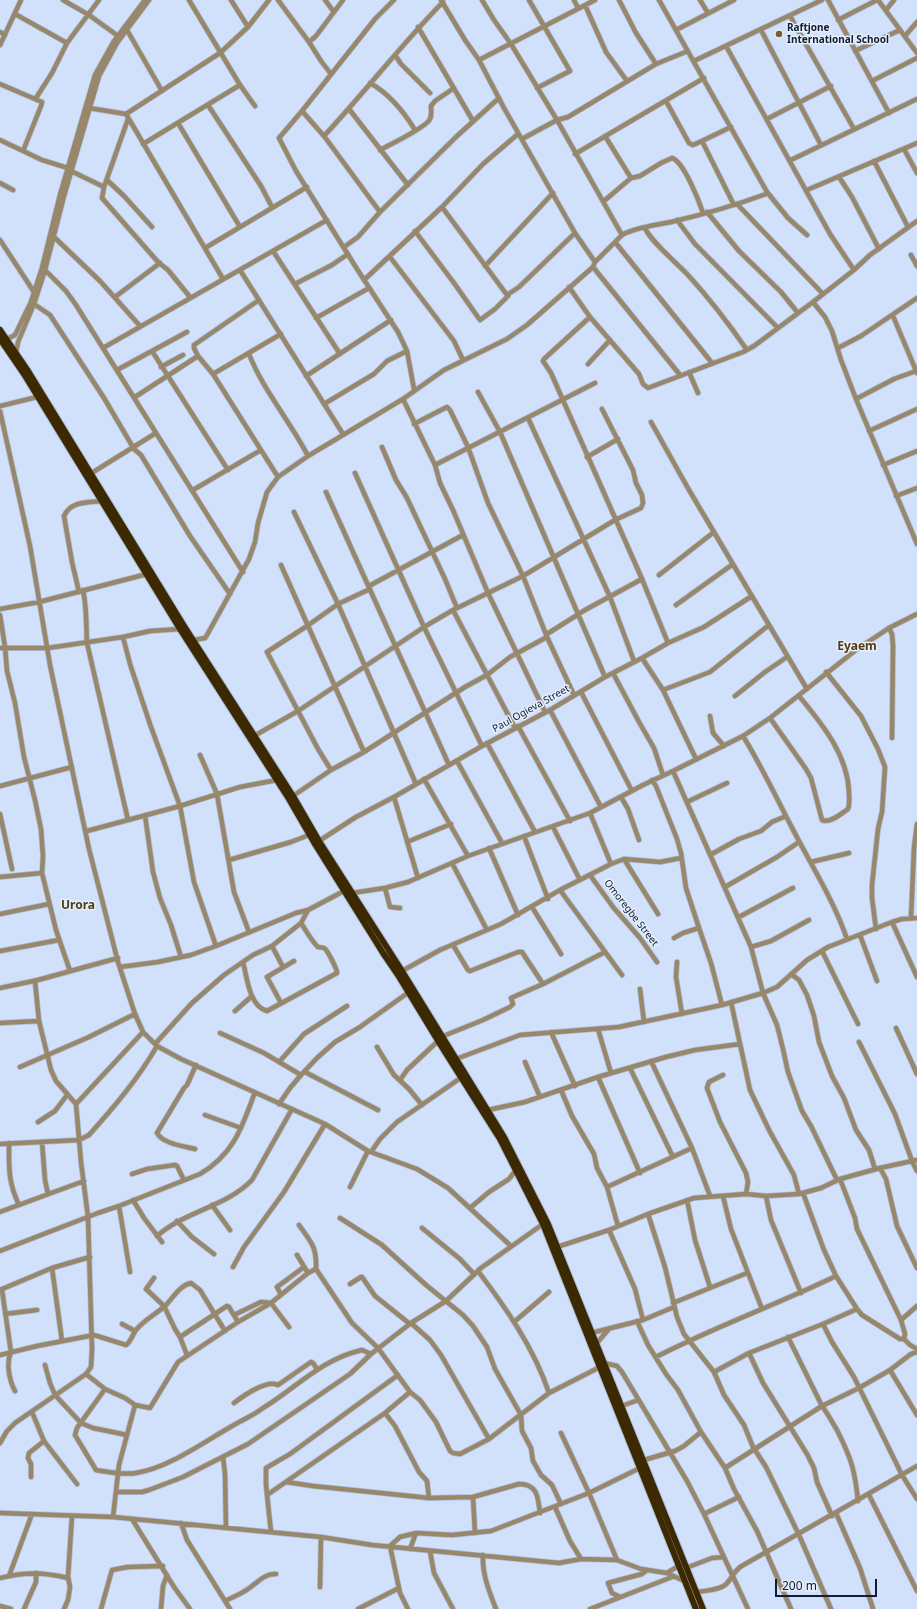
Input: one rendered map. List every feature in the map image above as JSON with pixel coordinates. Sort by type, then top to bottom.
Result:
[{"type":"highway","points":[[0,330],[16,353],[90,474],[293,796],[319,841],[402,971],[462,1077],[500,1140],[543,1224],[602,1365],[640,1468],[703,1609]]},
{"type":"highway","points":[[0,339],[180,629],[277,780],[344,891],[440,1039],[456,1059],[488,1110],[541,1208],[592,1333],[602,1365],[622,1406],[644,1460],[683,1565],[684,1581],[696,1609]]},
{"type":"street","points":[[0,45],[21,0]]},
{"type":"street","points":[[63,0],[89,15],[118,36]]},
{"type":"street","points":[[36,98],[52,73],[67,43],[99,0]]},
{"type":"street","points":[[7,339],[15,335],[34,292],[42,268],[95,75],[118,36],[145,0]]},
{"type":"street","points":[[16,353],[18,342],[34,304],[45,270],[69,169],[98,76],[117,43],[149,0]]},
{"type":"street","points":[[189,0],[220,53],[255,106]]},
{"type":"street","points":[[231,0],[248,27]]},
{"type":"street","points":[[190,297],[168,270],[102,198],[104,187],[127,116],[220,53],[248,27],[269,0]]},
{"type":"street","points":[[278,0],[309,42],[320,61],[331,74]]},
{"type":"street","points":[[325,0],[334,12]]},
{"type":"street","points":[[309,42],[316,36],[343,0]]},
{"type":"street","points":[[482,0],[511,44],[557,120],[622,235]]},
{"type":"street","points":[[529,0],[570,71],[537,88]]},
{"type":"street","points":[[574,0],[578,8]]},
{"type":"street","points":[[478,60],[595,0]]},
{"type":"street","points":[[619,0],[636,33],[656,64]]},
{"type":"street","points":[[660,0],[767,192],[788,218],[807,235]]},
{"type":"street","points":[[700,0],[708,13]]},
{"type":"street","points":[[676,30],[734,0]]},
{"type":"street","points":[[694,61],[822,0]]},
{"type":"street","points":[[828,0],[889,113]]},
{"type":"street","points":[[838,20],[878,0],[917,53]]},
{"type":"street","points":[[886,10],[894,0]]},
{"type":"street","points":[[391,1],[302,111],[278,138],[296,171],[369,288],[391,320],[407,351],[414,389]]},
{"type":"street","points":[[324,136],[442,1],[478,60],[518,134],[594,265],[680,375]]},
{"type":"street","points":[[585,5],[606,52],[627,81]]},
{"type":"street","points":[[15,14],[67,43]]},
{"type":"street","points":[[790,16],[854,129]]},
{"type":"street","points":[[905,36],[917,22]]},
{"type":"street","points":[[418,27],[473,121]]},
{"type":"street","points":[[127,30],[162,91]]},
{"type":"street","points":[[761,30],[821,145]]},
{"type":"street","points":[[855,51],[900,30]]},
{"type":"street","points":[[0,32],[5,35]]},
{"type":"street","points":[[726,46],[830,234],[854,270]]},
{"type":"street","points":[[522,139],[557,120],[568,116],[656,64],[688,51]]},
{"type":"street","points":[[395,55],[401,64],[430,93]]},
{"type":"street","points":[[872,81],[917,58]]},
{"type":"street","points":[[576,154],[704,78]]},
{"type":"street","points":[[370,83],[388,96],[415,130]]},
{"type":"street","points":[[0,84],[36,98],[40,100],[42,104],[23,151]]},
{"type":"street","points":[[143,144],[240,85]]},
{"type":"street","points":[[767,119],[831,86]]},
{"type":"street","points":[[380,150],[415,130],[430,118],[431,106],[435,101],[454,88]]},
{"type":"street","points":[[344,247],[358,237],[380,212],[473,121],[499,98]]},
{"type":"street","points":[[790,160],[917,99]]},
{"type":"street","points":[[666,101],[689,143],[693,144],[702,142],[731,127]]},
{"type":"street","points":[[208,105],[261,186],[272,207]]},
{"type":"street","points":[[89,108],[127,116],[223,279]]},
{"type":"street","points":[[349,109],[408,185]]},
{"type":"street","points":[[302,111],[324,136],[380,212]]},
{"type":"street","points":[[178,123],[240,227]]},
{"type":"street","points":[[364,280],[442,207],[483,164],[518,134]]},
{"type":"street","points":[[605,136],[631,178]]},
{"type":"street","points":[[0,140],[42,160],[69,169],[104,187]]},
{"type":"street","points":[[702,142],[736,204],[823,294]]},
{"type":"street","points":[[807,190],[917,143]]},
{"type":"street","points":[[904,149],[917,173]]},
{"type":"street","points":[[604,201],[631,178],[640,176],[669,159],[675,159],[686,174],[705,212],[739,250],[781,292],[798,313]]},
{"type":"street","points":[[874,161],[908,228]]},
{"type":"street","points":[[839,177],[852,197],[879,249]]},
{"type":"street","points":[[107,180],[124,196],[152,227]]},
{"type":"street","points":[[0,183],[13,190]]},
{"type":"street","points":[[205,248],[307,187]]},
{"type":"street","points":[[194,640],[205,638],[243,572],[255,542],[258,523],[267,492],[278,477],[308,456],[402,399],[414,389],[444,370],[507,339],[527,325],[594,265],[622,235],[633,230],[736,204],[766,194],[767,192]]},
{"type":"street","points":[[485,266],[553,193]]},
{"type":"street","points":[[442,207],[508,296]]},
{"type":"street","points":[[103,348],[327,220]]},
{"type":"street","points":[[677,220],[695,244],[778,328]]},
{"type":"street","points":[[569,287],[590,317],[639,374],[644,384],[648,388],[747,350],[813,302],[917,220]]},
{"type":"street","points":[[645,228],[651,237],[690,277],[711,302],[747,350]]},
{"type":"street","points":[[415,231],[480,320],[495,309],[576,233]]},
{"type":"street","points":[[54,237],[115,297],[140,326]]},
{"type":"street","points":[[0,240],[34,292]]},
{"type":"street","points":[[615,242],[712,363]]},
{"type":"street","points":[[273,251],[340,354]]},
{"type":"street","points":[[295,284],[332,265],[348,254]]},
{"type":"street","points":[[911,255],[917,266]]},
{"type":"street","points":[[390,256],[454,341],[463,360]]},
{"type":"street","points":[[115,297],[160,263]]},
{"type":"street","points":[[45,270],[66,291],[135,397],[243,572]]},
{"type":"street","points":[[240,270],[343,434]]},
{"type":"street","points":[[316,318],[369,288]]},
{"type":"street","points":[[838,348],[861,336],[885,319],[893,316],[917,298]]},
{"type":"street","points":[[259,300],[193,346],[198,356],[213,374],[278,477]]},
{"type":"street","points":[[813,302],[825,317],[832,331],[856,399],[917,544]]},
{"type":"street","points":[[34,304],[52,318],[101,392],[134,448],[141,455],[201,554],[230,594]]},
{"type":"street","points":[[856,399],[894,379],[916,370],[893,316]]},
{"type":"street","points":[[590,317],[544,359],[544,364],[551,373],[642,579],[668,643]]},
{"type":"street","points":[[306,376],[391,320]]},
{"type":"street","points":[[117,370],[187,332]]},
{"type":"street","points":[[213,374],[281,334]]},
{"type":"street","points":[[588,364],[610,340]]},
{"type":"street","points":[[152,351],[167,377],[228,470]]},
{"type":"street","points":[[324,404],[377,372],[387,361],[407,351]]},
{"type":"street","points":[[249,354],[308,456]]},
{"type":"street","points":[[161,367],[183,355]]},
{"type":"street","points":[[135,397],[198,356]]},
{"type":"street","points":[[689,372],[698,393]]},
{"type":"street","points":[[435,465],[594,383]]},
{"type":"street","points":[[478,392],[500,432],[552,558],[605,677]]},
{"type":"street","points":[[0,406],[37,397]]},
{"type":"street","points":[[402,399],[435,465],[440,483],[488,593],[544,712]]},
{"type":"street","points":[[414,424],[447,407],[450,410],[468,447],[488,503],[523,576],[547,636],[574,695]]},
{"type":"street","points":[[254,736],[334,687],[424,627],[455,609],[523,576],[615,520],[642,508],[643,503],[633,470],[602,409]]},
{"type":"street","points":[[869,431],[917,409]]},
{"type":"street","points":[[0,411],[30,546],[50,665],[87,832],[89,849],[120,968],[135,1014],[143,1032],[156,1045],[325,1124],[369,1152],[417,1169],[448,1188],[511,1246]]},
{"type":"street","points":[[528,418],[610,597],[634,661]]},
{"type":"street","points":[[651,422],[806,689]]},
{"type":"street","points":[[90,474],[156,433]]},
{"type":"street","points":[[587,457],[618,439]]},
{"type":"street","points":[[382,447],[396,480],[407,498],[431,552],[445,579],[455,609],[487,675],[570,821]]},
{"type":"street","points":[[193,490],[261,450]]},
{"type":"street","points":[[883,465],[917,451]]},
{"type":"street","points":[[355,473],[424,627],[482,746]]},
{"type":"street","points":[[896,496],[917,488]]},
{"type":"street","points":[[326,492],[370,587],[395,647],[449,766]]},
{"type":"street","points":[[101,501],[73,505],[66,511],[64,516],[72,562],[86,606],[87,643],[128,820]]},
{"type":"street","points":[[294,512],[338,604],[416,784]]},
{"type":"street","points":[[912,531],[917,528]]},
{"type":"street","points":[[659,575],[714,532]]},
{"type":"street","points":[[331,770],[267,652],[338,604],[463,535]]},
{"type":"street","points":[[676,605],[733,564]]},
{"type":"street","points":[[281,565],[364,752]]},
{"type":"street","points":[[0,609],[39,602],[147,574]]},
{"type":"street","points":[[293,796],[331,770],[364,752],[456,692],[487,675],[510,657],[547,636],[578,614],[642,579]]},
{"type":"street","name":"Paul Ogieva Street","points":[[319,841],[356,817],[394,798],[487,743],[550,710],[613,672],[668,643],[704,627],[752,596]]},
{"type":"street","points":[[352,893],[385,888],[418,878],[502,843],[590,814],[652,780],[743,736],[799,696],[826,672],[889,628],[917,614]]},
{"type":"street","points":[[0,615],[7,671],[15,703],[24,757],[41,829],[43,856],[42,872],[59,940],[70,971]]},
{"type":"street","points":[[663,690],[710,672],[769,625]]},
{"type":"street","points":[[889,628],[892,634],[893,646],[892,738]]},
{"type":"street","points":[[3,648],[48,648],[123,637],[150,631],[180,629]]},
{"type":"street","points":[[123,637],[130,664],[151,727],[180,806],[194,882],[216,946]]},
{"type":"street","points":[[735,696],[765,672],[787,657]]},
{"type":"street","points":[[642,658],[663,690],[696,759]]},
{"type":"street","points":[[613,672],[654,748],[663,775]]},
{"type":"street","points":[[826,672],[861,716],[878,749],[885,767],[882,812],[878,829],[872,885],[876,929]]},
{"type":"street","points":[[580,692],[632,791]]},
{"type":"street","points":[[770,718],[811,778],[822,820],[826,822],[848,809],[849,785],[836,748],[820,723],[799,696]]},
{"type":"street","points":[[550,710],[601,807]]},
{"type":"street","points":[[710,716],[713,733],[724,746]]},
{"type":"street","points":[[743,736],[836,908],[847,939]]},
{"type":"street","points":[[487,743],[535,832]]},
{"type":"street","points":[[200,755],[217,794],[234,892],[249,932]]},
{"type":"street","points":[[457,761],[502,843]]},
{"type":"street","points":[[0,786],[72,767]]},
{"type":"street","points":[[673,771],[751,947],[763,992],[777,1025],[788,1072],[802,1111],[838,1180],[855,1218],[857,1229],[901,1320],[905,1334],[904,1339]]},
{"type":"street","points":[[424,779],[468,856]]},
{"type":"street","points":[[87,832],[180,806],[240,787],[277,780]]},
{"type":"street","points":[[652,780],[656,786],[677,839],[686,888],[711,963],[722,1005]]},
{"type":"street","points":[[686,802],[727,783]]},
{"type":"street","points":[[621,797],[628,809],[639,840]]},
{"type":"street","points":[[394,798],[418,878]]},
{"type":"street","points":[[0,814],[12,869]]},
{"type":"street","points":[[590,814],[611,864]]},
{"type":"street","points":[[146,815],[156,885],[181,957]]},
{"type":"street","points":[[710,855],[738,839],[761,832],[772,822],[786,816]]},
{"type":"street","points":[[407,842],[451,824]]},
{"type":"street","points":[[911,918],[914,848],[917,824]]},
{"type":"street","points":[[553,827],[580,880]]},
{"type":"street","points":[[229,860],[291,842],[309,834]]},
{"type":"street","points":[[524,836],[548,898]]},
{"type":"street","points":[[725,887],[777,857],[799,842]]},
{"type":"street","points":[[489,848],[518,915]]},
{"type":"street","points":[[811,862],[849,853]]},
{"type":"street","points":[[402,971],[440,950],[518,915],[560,890],[611,864],[624,859],[660,862],[681,858]]},
{"type":"street","points":[[624,859],[658,914]]},
{"type":"street","points":[[452,863],[487,930]]},
{"type":"street","points":[[0,877],[42,872]]},
{"type":"street","name":"Omoregbe Street","points":[[590,875],[613,907],[640,938],[658,962]]},
{"type":"street","points":[[385,888],[390,907],[400,908]]},
{"type":"street","points":[[739,917],[793,888]]},
{"type":"street","points":[[560,890],[622,975]]},
{"type":"street","points":[[120,968],[181,957],[216,946],[296,913],[308,910],[344,891]]},
{"type":"street","points":[[0,914],[49,904]]},
{"type":"street","points":[[532,907],[561,954]]},
{"type":"street","points":[[0,1144],[79,1140],[89,1135],[125,1095],[146,1066],[156,1045],[171,1025],[192,1003],[224,975],[253,955],[272,946],[301,924],[308,910]]},
{"type":"street","points":[[456,1059],[520,1035],[619,1027],[722,1005],[777,987],[808,960],[822,951],[847,939],[892,922],[917,918]]},
{"type":"street","points":[[751,947],[771,941],[808,920]]},
{"type":"street","points":[[892,922],[917,977]]},
{"type":"street","points":[[243,962],[252,996],[258,1006],[265,1010],[269,1010],[337,973],[337,969],[327,954],[327,950],[318,946],[301,924]]},
{"type":"street","points":[[674,938],[683,933],[699,928]]},
{"type":"street","points":[[860,935],[877,981]]},
{"type":"street","points":[[0,951],[59,940]]},
{"type":"street","points":[[453,945],[470,971],[518,952],[522,952],[543,984]]},
{"type":"street","points":[[272,946],[283,967]]},
{"type":"street","points":[[822,951],[858,1024]]},
{"type":"street","points":[[400,1080],[407,1070],[440,1039],[510,1007],[512,1004],[512,998],[605,952]]},
{"type":"street","points":[[0,988],[118,958]]},
{"type":"street","points":[[281,1003],[267,977],[294,961]]},
{"type":"street","points":[[677,962],[676,978],[682,1014]]},
{"type":"street","points":[[792,974],[799,980],[807,995],[814,1016],[819,1042],[832,1076],[844,1098],[856,1130],[869,1150],[878,1169],[886,1178],[897,1226],[917,1268]]},
{"type":"street","points":[[0,1443],[7,1431],[15,1423],[86,1374],[91,1367],[92,1335],[88,1217],[76,1104],[56,1081],[46,1056],[39,1021],[35,980]]},
{"type":"street","points":[[640,989],[644,1022]]},
{"type":"street","points":[[280,1104],[290,1088],[303,1073],[335,1042],[360,1027],[409,992]]},
{"type":"street","points":[[234,1011],[252,996]]},
{"type":"street","points":[[726,1468],[822,1406],[859,1388],[890,1370],[917,1350],[904,1339],[900,1339],[862,1315],[836,1276],[794,1175],[769,1130],[750,1090],[731,1002]]},
{"type":"street","points":[[279,1062],[304,1034],[347,1006]]},
{"type":"street","points":[[20,1067],[90,1037],[135,1014]]},
{"type":"street","points":[[0,1023],[39,1021]]},
{"type":"street","points":[[896,1028],[917,1074]]},
{"type":"street","points":[[598,1029],[612,1073]]},
{"type":"street","points":[[76,1104],[143,1032]]},
{"type":"street","points":[[551,1032],[575,1086]]},
{"type":"street","points":[[220,1033],[378,1110]]},
{"type":"street","points":[[859,1042],[895,1114],[917,1172]]},
{"type":"street","points":[[488,1110],[540,1097],[651,1061],[695,1050],[740,1044]]},
{"type":"street","points":[[378,1047],[389,1068],[422,1105]]},
{"type":"street","points":[[651,1061],[692,1148],[710,1196]]},
{"type":"street","points":[[525,1062],[540,1097]]},
{"type":"street","points":[[195,1149],[173,1144],[158,1136],[157,1133],[187,1085],[196,1065]]},
{"type":"street","points":[[630,1068],[673,1156]]},
{"type":"street","points":[[723,1075],[709,1082],[707,1088],[720,1122],[746,1173],[748,1182],[746,1194]]},
{"type":"street","points":[[350,1187],[369,1152],[397,1122],[462,1077]]},
{"type":"street","points":[[598,1077],[640,1173]]},
{"type":"street","points":[[561,1090],[572,1116],[594,1154],[597,1168],[607,1187],[618,1226]]},
{"type":"street","points":[[0,1251],[200,1174],[216,1164],[234,1142],[255,1092]]},
{"type":"street","points":[[38,1122],[55,1110],[67,1095]]},
{"type":"street","points":[[157,1236],[177,1221],[212,1205],[245,1187],[252,1180],[292,1109]]},
{"type":"street","points":[[205,1115],[241,1128]]},
{"type":"street","points":[[233,1267],[244,1247],[284,1192],[325,1124]]},
{"type":"street","points":[[42,1142],[45,1180],[48,1194]]},
{"type":"street","points":[[9,1143],[12,1190],[19,1205]]},
{"type":"street","points":[[607,1187],[692,1148]]},
{"type":"street","points":[[557,1247],[609,1230],[687,1200],[710,1196],[746,1194],[766,1196],[801,1194],[838,1180],[914,1161]]},
{"type":"street","points":[[132,1174],[147,1169],[175,1165],[177,1166],[184,1180]]},
{"type":"street","points":[[470,1208],[489,1192],[509,1179],[516,1170]]},
{"type":"street","points":[[0,1212],[84,1181]]},
{"type":"street","points":[[723,1196],[731,1229],[762,1310]]},
{"type":"street","points":[[766,1196],[771,1220],[801,1293]]},
{"type":"street","points":[[133,1200],[162,1242]]},
{"type":"street","points":[[687,1200],[695,1240],[710,1287]]},
{"type":"street","points":[[212,1205],[230,1230]]},
{"type":"street","points":[[119,1206],[130,1272]]},
{"type":"street","points":[[648,1214],[665,1267],[674,1305],[684,1334],[714,1372],[724,1395],[744,1424],[754,1447],[766,1467],[799,1535],[831,1609]]},
{"type":"street","points":[[340,1218],[382,1245],[426,1286],[463,1315],[473,1326],[486,1347],[495,1369],[521,1415],[522,1431],[531,1448],[533,1461],[541,1475],[552,1485],[562,1504]]},
{"type":"street","points":[[177,1221],[192,1237],[214,1254]]},
{"type":"street","points":[[117,1492],[142,1492],[149,1490],[183,1477],[248,1444],[350,1374],[378,1348],[410,1323],[446,1301],[476,1273],[543,1224]]},
{"type":"street","points":[[299,1225],[317,1253],[316,1269],[352,1323],[378,1348],[410,1392],[420,1400],[436,1422],[450,1451],[453,1453],[460,1454],[489,1439],[549,1393],[602,1365],[617,1366],[670,1453],[704,1514],[748,1609]]},
{"type":"street","points":[[422,1228],[476,1273],[507,1310],[541,1370],[549,1393]]},
{"type":"street","points":[[609,1230],[635,1290],[643,1320]]},
{"type":"street","points":[[297,1256],[308,1273]]},
{"type":"street","points":[[15,1391],[10,1374],[9,1360],[11,1352],[1,1290],[52,1268],[90,1257]]},
{"type":"street","points":[[281,1295],[276,1288],[304,1267]]},
{"type":"street","points":[[52,1268],[62,1341]]},
{"type":"street","points":[[234,1315],[271,1303],[308,1273],[316,1269]]},
{"type":"street","points":[[296,1272],[302,1278]]},
{"type":"street","points":[[592,1333],[643,1320],[710,1287],[747,1273]]},
{"type":"street","points":[[656,1357],[688,1340],[762,1310],[836,1276]]},
{"type":"street","points":[[290,1277],[295,1283]]},
{"type":"street","points":[[350,1284],[362,1277],[375,1296],[430,1340],[489,1439]]},
{"type":"street","points":[[154,1278],[146,1290],[164,1306],[174,1330],[180,1337],[187,1355]]},
{"type":"street","points":[[0,1355],[92,1335],[126,1346],[141,1324],[164,1306],[184,1286],[191,1283],[200,1290],[225,1331]]},
{"type":"street","points":[[514,1322],[549,1292]]},
{"type":"street","points":[[271,1303],[289,1327]]},
{"type":"street","points":[[180,1337],[214,1313],[227,1306],[238,1322]]},
{"type":"street","points":[[901,1320],[917,1306]]},
{"type":"street","points":[[86,1374],[105,1389],[125,1398],[134,1405],[147,1408],[152,1407],[174,1366],[187,1355],[225,1331],[255,1309]]},
{"type":"street","points":[[714,1372],[749,1353],[857,1309]]},
{"type":"street","points":[[5,1314],[37,1310]]},
{"type":"street","points":[[637,1321],[648,1345],[678,1390],[701,1432],[726,1468],[767,1553],[791,1609]]},
{"type":"street","points":[[122,1324],[135,1331]]},
{"type":"street","points":[[823,1324],[859,1388],[898,1464],[902,1476],[917,1499]]},
{"type":"street","points":[[596,1344],[608,1330]]},
{"type":"street","points":[[788,1338],[822,1406],[828,1414],[845,1446],[856,1478],[858,1501]]},
{"type":"street","points":[[910,1345],[911,1354]]},
{"type":"street","points":[[105,1389],[77,1428],[75,1435],[94,1469],[118,1473],[135,1473],[150,1470],[186,1453],[263,1408],[317,1369],[337,1357],[362,1350],[371,1354]]},
{"type":"street","points":[[749,1353],[764,1383],[812,1462],[817,1482],[860,1568],[873,1609]]},
{"type":"street","points":[[234,1403],[249,1392],[271,1383],[278,1385],[311,1362],[317,1369]]},
{"type":"street","points":[[45,1365],[55,1395],[81,1422],[93,1428],[127,1435]]},
{"type":"street","points":[[890,1370],[917,1415]]},
{"type":"street","points":[[271,1532],[266,1468],[290,1454],[398,1375]]},
{"type":"street","points":[[267,1495],[385,1413],[410,1392]]},
{"type":"street","points":[[622,1406],[638,1400]]},
{"type":"street","points":[[114,1517],[118,1473],[134,1405]]},
{"type":"street","points":[[32,1412],[44,1441],[76,1484]]},
{"type":"street","points":[[385,1413],[395,1426],[419,1472],[425,1478],[429,1498]]},
{"type":"street","points":[[644,1460],[670,1453],[684,1446],[701,1432]]},
{"type":"street","points":[[561,1433],[589,1493],[617,1560]]},
{"type":"street","points":[[30,1477],[31,1464],[28,1458],[29,1453],[44,1441]]},
{"type":"street","points":[[223,1457],[225,1474],[226,1528]]},
{"type":"street","points":[[696,1592],[724,1586],[732,1575],[740,1568],[917,1466]]},
{"type":"street","points":[[390,1546],[400,1537],[416,1533],[452,1535],[491,1531],[589,1493],[640,1468]]},
{"type":"street","points":[[286,1482],[429,1498],[473,1497],[519,1484],[527,1484],[532,1487],[536,1493],[540,1513]]},
{"type":"street","points":[[869,1494],[917,1591]]},
{"type":"street","points":[[473,1497],[475,1533]]},
{"type":"street","points":[[704,1514],[739,1497]]},
{"type":"street","points":[[555,1507],[570,1541],[581,1559]]},
{"type":"street","points":[[0,1514],[114,1517],[322,1537],[410,1549],[560,1563],[581,1559],[617,1560],[647,1570],[666,1573],[672,1577],[684,1581]]},
{"type":"street","points":[[9,1576],[32,1514]]},
{"type":"street","points":[[64,1609],[68,1600],[70,1587],[68,1578],[72,1516]]},
{"type":"street","points":[[132,1519],[190,1609]]},
{"type":"street","points":[[181,1523],[187,1540],[230,1609]]},
{"type":"street","points":[[410,1549],[416,1533]]},
{"type":"street","points":[[320,1587],[322,1537]]},
{"type":"street","points":[[390,1546],[399,1588],[408,1609]]},
{"type":"street","points":[[430,1551],[434,1573],[453,1609]]},
{"type":"street","points":[[483,1555],[485,1579],[496,1609]]},
{"type":"street","points":[[666,1573],[683,1565],[712,1558],[724,1558]]},
{"type":"street","points":[[101,1609],[112,1570],[128,1567],[163,1566]]},
{"type":"street","points":[[620,1597],[612,1593],[608,1582],[642,1574],[647,1570]]},
{"type":"street","points":[[0,1578],[36,1573],[68,1578]]},
{"type":"street","points":[[24,1609],[36,1582],[36,1573]]},
{"type":"street","points":[[225,1601],[248,1589],[262,1578],[276,1574]]},
{"type":"street","points":[[161,1609],[163,1586],[167,1575]]},
{"type":"street","points":[[590,1609],[672,1577]]},
{"type":"street","points":[[358,1609],[399,1588]]},
{"type":"street","points":[[0,1606],[11,1609]]},
{"type":"place","name":"Raftjone International School","points":[[779,34]]},
{"type":"district","name":"Eyaem","points":[[857,647]]},
{"type":"district","name":"Urora","points":[[78,906]]}]
